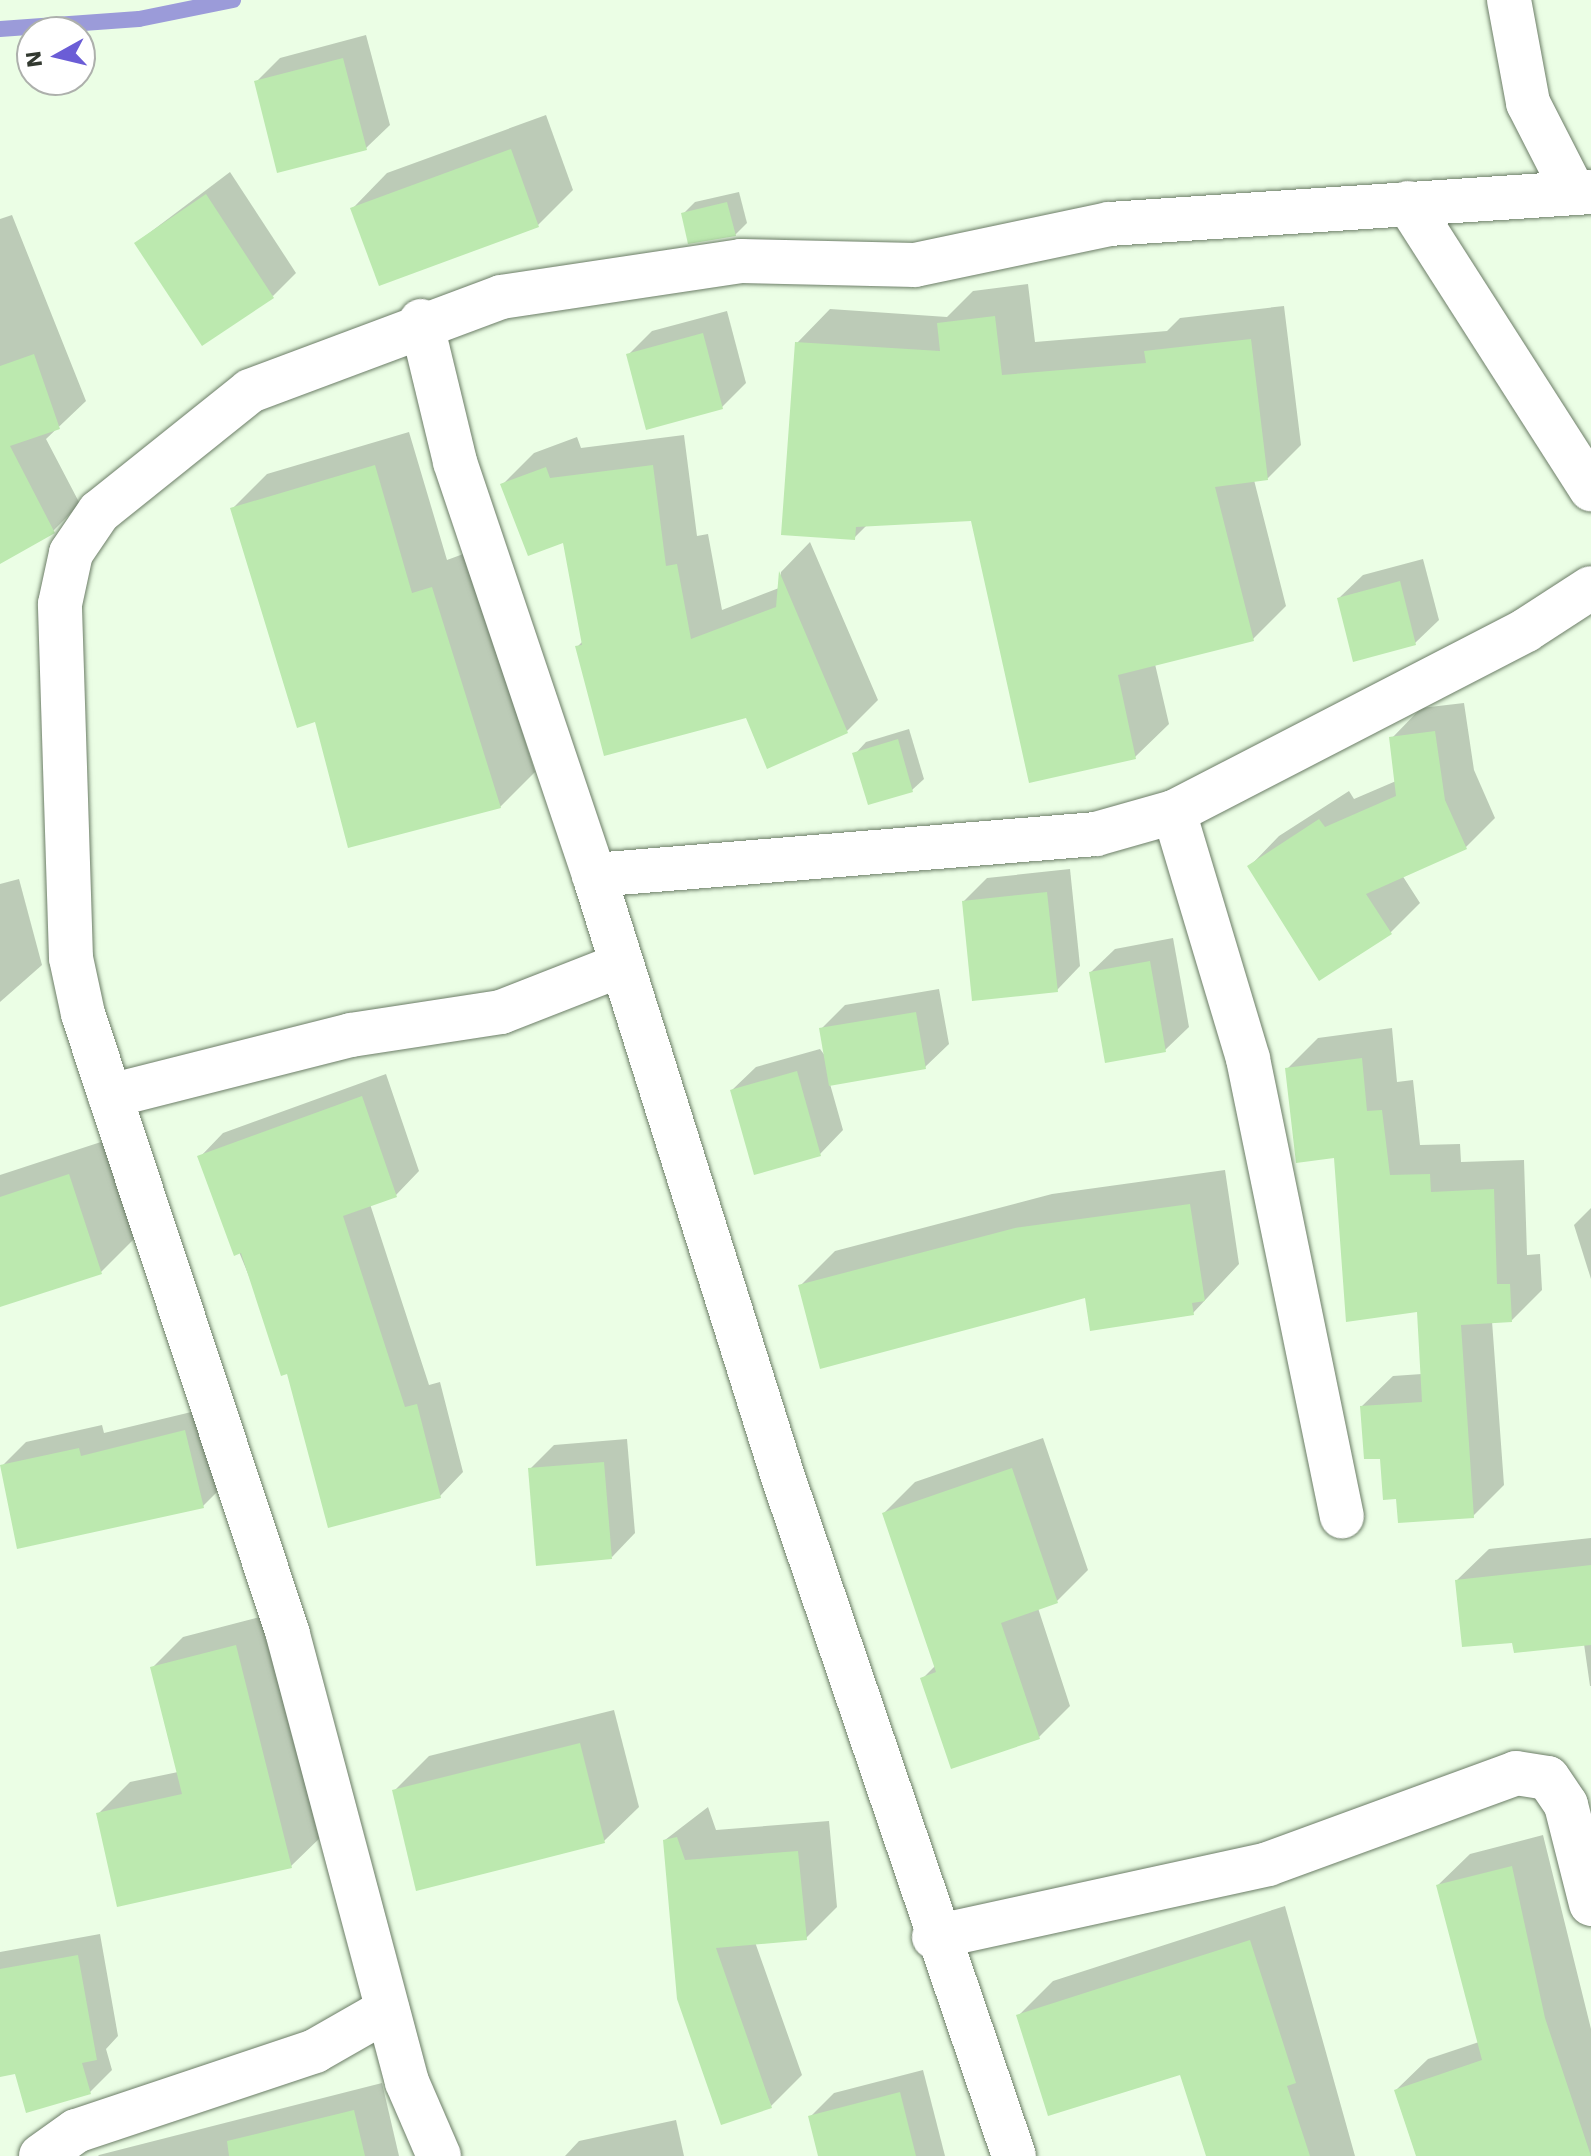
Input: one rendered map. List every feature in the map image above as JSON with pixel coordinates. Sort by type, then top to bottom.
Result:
[{"type":"street","points":[[439,2156],[387,2010],[288,1634],[110,1096],[71,958],[60,604],[71,553],[99,512],[250,391],[421,321],[501,297],[678,267],[915,265],[1109,224],[1582,192],[1528,103],[1509,0]]},
{"type":"street","points":[[1408,203],[1591,489]]},
{"type":"street","points":[[421,321],[455,462],[594,875],[783,1477],[916,1860],[934,1937],[1014,2156]]},
{"type":"street","points":[[594,875],[1096,834],[1174,812],[1526,630],[1591,588]]},
{"type":"street","points":[[1174,812],[1248,1059],[1342,1516]]},
{"type":"street","points":[[110,1096],[351,1035],[501,1012],[621,965]]},
{"type":"street","points":[[934,1937],[1268,1864],[1516,1773],[1548,1778],[1566,1805],[1591,1904]]},
{"type":"street","points":[[41,2156],[76,2131],[276,2066],[387,2010]]},
{"type":"building","points":[[343,58],[367,150],[277,173],[254,81]]},
{"type":"building","points":[[511,149],[539,227],[379,286],[350,208]]},
{"type":"building","points":[[206,194],[274,298],[202,346],[134,243]]},
{"type":"building","points":[[727,202],[736,236],[688,244],[681,213]]},
{"type":"building","points":[[995,316],[1002,375],[1146,363],[1144,351],[1251,339],[1268,480],[1215,487],[1254,641],[1118,675],[1136,759],[1029,783],[971,521],[856,527],[855,540],[781,535],[795,342],[940,351],[937,323]]},
{"type":"building","points":[[703,333],[723,409],[646,430],[626,354]]},
{"type":"building","points":[[34,354],[60,429],[10,446],[55,533],[0,564],[0,366]]},
{"type":"building","points":[[375,465],[412,593],[432,587],[501,808],[348,848],[315,722],[297,728],[230,508]]},
{"type":"building","points":[[653,465],[666,566],[677,564],[691,639],[776,607],[779,571],[848,733],[767,769],[746,718],[604,756],[575,646],[582,645],[563,543],[528,556],[500,484],[546,467],[550,478]]},
{"type":"building","points":[[1400,581],[1416,645],[1353,662],[1337,598]]},
{"type":"building","points":[[1435,731],[1445,800],[1467,849],[1366,894],[1392,934],[1319,981],[1247,866],[1319,819],[1325,827],[1396,796],[1389,737]]},
{"type":"building","points":[[898,739],[913,792],[868,805],[852,753]]},
{"type":"building","points":[[1047,892],[1058,992],[972,1001],[962,901]]},
{"type":"building","points":[[1150,961],[1166,1052],[1105,1063],[1089,972]]},
{"type":"building","points":[[916,1012],[926,1069],[829,1086],[819,1028]]},
{"type":"building","points":[[1362,1058],[1367,1111],[1382,1110],[1390,1175],[1430,1174],[1431,1192],[1494,1189],[1497,1284],[1510,1284],[1512,1322],[1461,1325],[1474,1518],[1398,1523],[1396,1499],[1383,1500],[1380,1459],[1364,1459],[1360,1406],[1422,1402],[1417,1312],[1346,1322],[1334,1158],[1296,1163],[1285,1068]]},
{"type":"building","points":[[797,1071],[821,1156],[754,1175],[730,1090]]},
{"type":"building","points":[[362,1096],[397,1197],[343,1216],[405,1407],[417,1404],[441,1498],[328,1528],[287,1374],[281,1376],[241,1253],[234,1256],[197,1156]]},
{"type":"building","points":[[69,1174],[102,1274],[0,1307],[0,1197]]},
{"type":"building","points":[[1190,1204],[1205,1301],[1192,1303],[1194,1315],[1090,1331],[1085,1298],[820,1369],[798,1285],[1015,1228]]},
{"type":"building","points":[[185,1430],[204,1508],[17,1549],[0,1465],[79,1448],[81,1456]]},
{"type":"building","points":[[604,1462],[612,1559],[536,1566],[528,1468]]},
{"type":"building","points":[[1012,1468],[1058,1603],[1001,1623],[1040,1739],[951,1769],[920,1678],[936,1672],[882,1513]]},
{"type":"building","points":[[1591,1565],[1591,1645],[1514,1653],[1512,1643],[1462,1647],[1455,1580]]},
{"type":"building","points":[[236,1645],[292,1868],[117,1907],[96,1813],[182,1794],[150,1667]]},
{"type":"building","points":[[580,1743],[605,1843],[416,1891],[392,1790]]},
{"type":"building","points":[[677,1837],[685,1860],[798,1851],[807,1940],[716,1948],[772,2108],[721,2125],[677,1999],[663,1840]]},
{"type":"building","points":[[1512,1866],[1545,2018],[1591,2156],[1416,2156],[1394,2090],[1482,2060],[1436,1885]]},
{"type":"building","points":[[1250,1940],[1296,2083],[1287,2086],[1310,2156],[1206,2156],[1180,2075],[1048,2116],[1016,2015]]},
{"type":"building","points":[[78,1955],[97,2060],[82,2063],[91,2094],[26,2113],[15,2074],[0,2077],[0,1969]]},
{"type":"building","points":[[900,2092],[916,2156],[818,2156],[808,2116]]},
{"type":"building","points":[[354,2110],[365,2156],[229,2156],[227,2141]]},
{"type":"waterway","points":[[0,29],[139,19],[233,0]]}]
